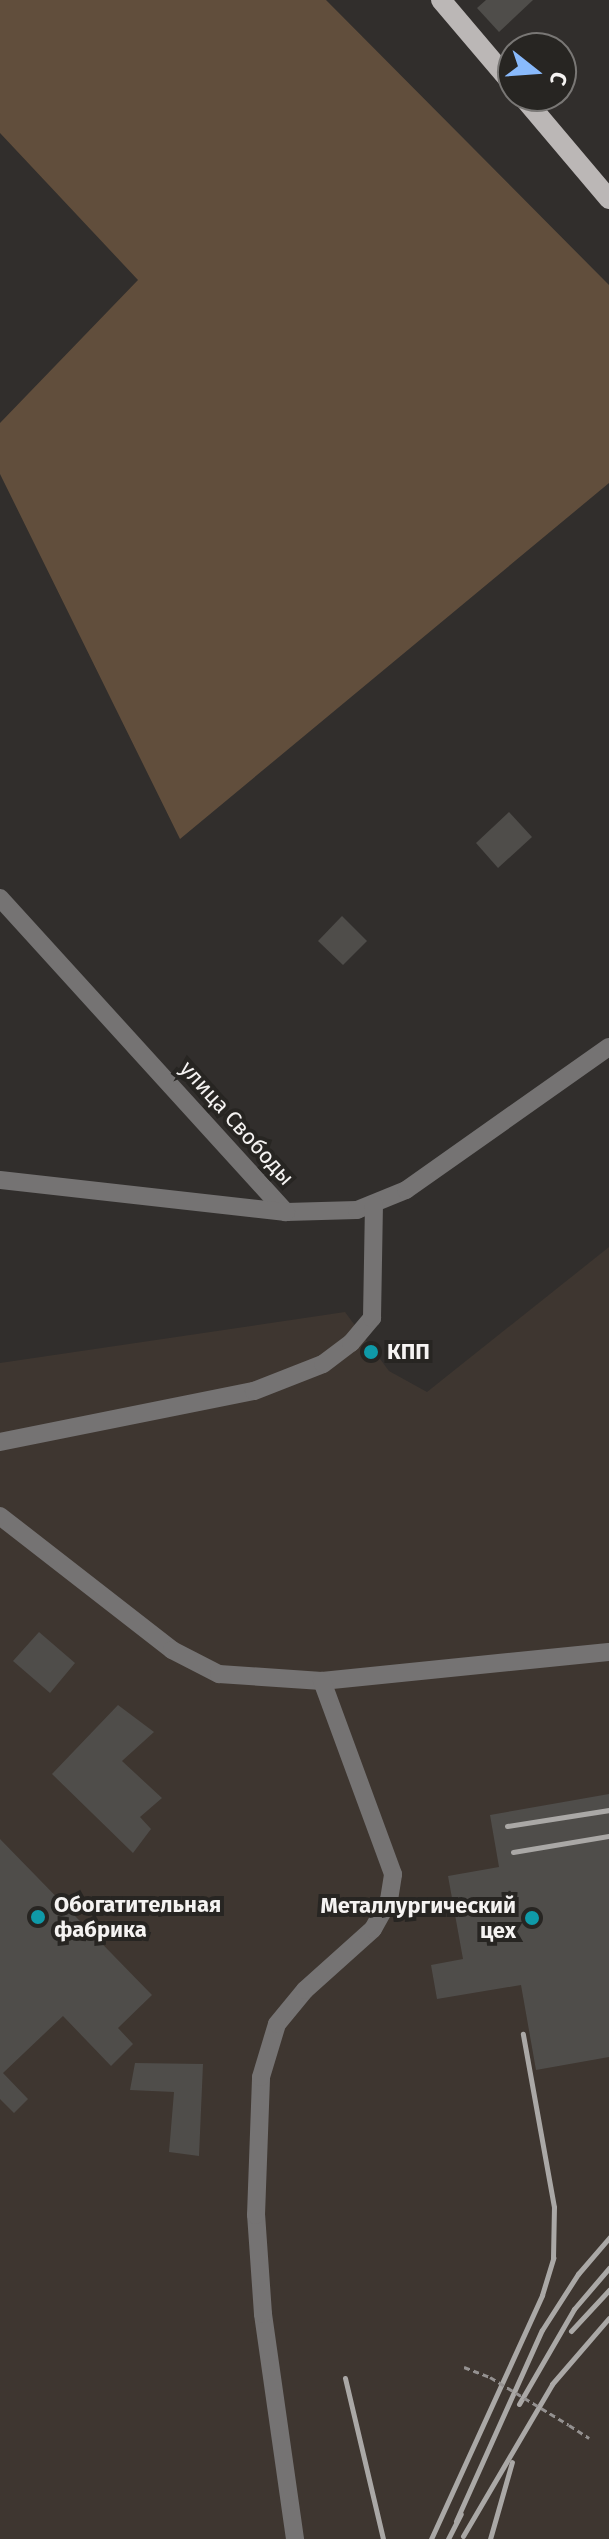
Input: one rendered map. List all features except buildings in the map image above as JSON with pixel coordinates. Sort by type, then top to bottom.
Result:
[{"type":"main road","points":[[441,0],[497,66]]},
{"type":"main road","points":[[536,112],[609,199]]},
{"type":"street","name":"улица Свободы","points":[[0,898],[286,1212],[333,1213],[374,1205],[406,1190],[609,1047]]},
{"type":"street","points":[[0,1180],[286,1212]]},
{"type":"street","points":[[0,1442],[254,1391],[323,1364],[362,1332],[372,1318],[374,1205]]},
{"type":"street","points":[[0,1516],[190,1663],[236,1677],[322,1681],[609,1652]]},
{"type":"street","points":[[295,2539],[263,2314],[256,2215],[261,2077],[277,2024],[305,1990],[373,1929],[389,1900],[393,1874],[322,1681]]},
{"type":"path","points":[[464,2367],[490,2377],[589,2438]]},
{"type":"shaded area","points":[[0,0],[326,0],[609,285],[609,483],[180,839],[0,474],[0,423],[138,280],[0,133]]},
{"type":"shaded area","points":[[609,1247],[609,2539],[0,2539],[0,1363],[345,1312],[389,1371],[427,1392]]},
{"type":"railway","points":[[507,1826],[609,1810]]},
{"type":"railway","points":[[513,1852],[609,1836]]},
{"type":"railway","points":[[431,2539],[542,2295],[553,2258],[554,2207],[523,2034]]},
{"type":"railway","points":[[456,2521],[542,2330],[578,2274],[609,2238]]},
{"type":"railway","points":[[519,2404],[574,2309],[609,2268]]},
{"type":"railway","points":[[571,2331],[609,2290]]},
{"type":"railway","points":[[463,2536],[552,2384],[609,2318]]},
{"type":"railway","points":[[345,2378],[383,2539]]},
{"type":"railway","points":[[490,2539],[512,2462]]},
{"type":"railway","points":[[448,2539],[461,2514]]},
{"type":"place","name":"КПП","points":[[371,1352]]},
{"type":"place","name":"Обогатительная фабрика","points":[[38,1917]]},
{"type":"place","name":"Металлургический цех","points":[[532,1918]]}]
